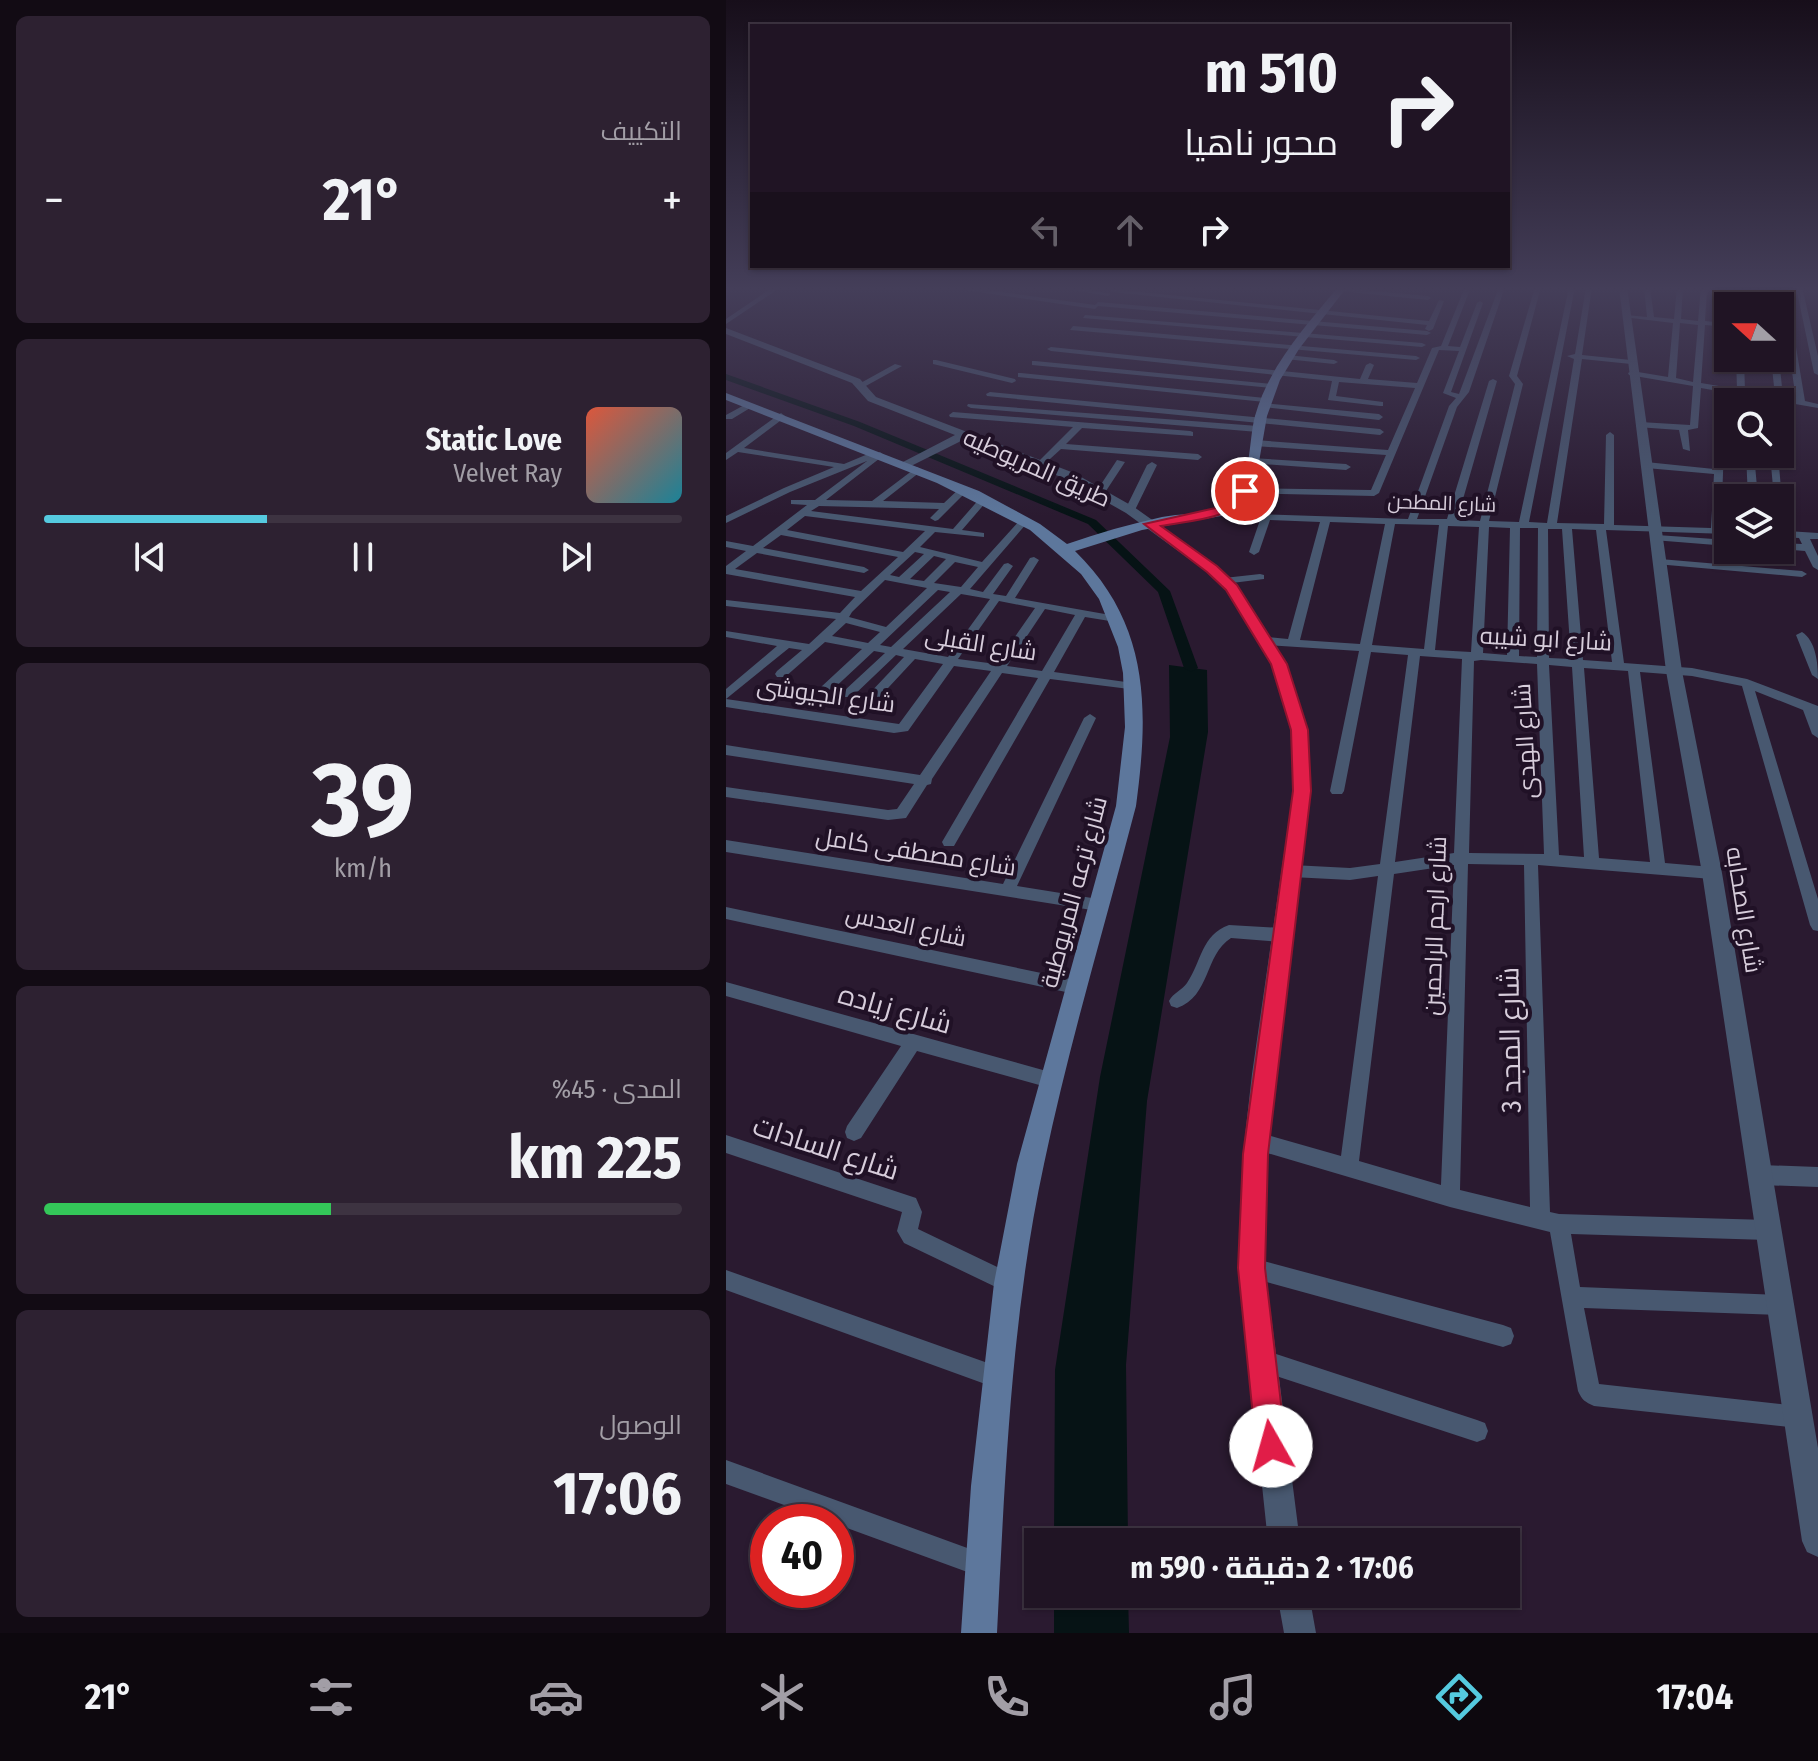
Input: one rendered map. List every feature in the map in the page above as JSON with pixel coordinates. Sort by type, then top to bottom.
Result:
[{"type":"main road","points":[[1069,548],[1109,534],[1231,507],[1245,491],[1264,403],[1285,363]]},
{"type":"main road","name":"شارع ترعه المريوطية","points":[[727,406],[751,405],[912,465],[974,494],[1069,548],[1100,590],[1116,619],[1133,687],[1135,723],[1126,806],[1050,1080],[1030,1164],[1009,1283],[982,1565],[979,1633]]},
{"type":"street","name":"طريق المريوطيه","points":[[807,363],[861,385],[872,399],[946,420],[959,438],[1040,465],[1101,492],[1130,510],[1224,581],[1248,611],[1279,664],[1300,730],[1302,791],[1257,1141],[1252,1268],[1282,1528]]},
{"type":"street","points":[[941,363],[1012,381]]},
{"type":"street","points":[[946,420],[1012,381],[1035,363]]},
{"type":"street","points":[[1037,363],[1118,371],[1336,379],[1420,386]]},
{"type":"street","points":[[1165,363],[1276,377]]},
{"type":"street","points":[[1405,384],[1414,363]]},
{"type":"street","points":[[1245,491],[1371,494],[1377,491],[1430,363]]},
{"type":"street","points":[[1458,363],[1447,393],[1461,397]]},
{"type":"street","points":[[1412,520],[1453,406],[1461,397],[1474,363]]},
{"type":"street","name":"شارع ارحم الراحمين","points":[[1450,1197],[1472,657],[1484,523],[1519,384],[1513,376],[1517,363]]},
{"type":"street","points":[[1513,660],[1519,524],[1557,363]]},
{"type":"street","name":"شارع الهدى","points":[[1552,860],[1543,661],[1547,525],[1577,363]]},
{"type":"street","points":[[1612,363],[1672,380],[1717,388]]},
{"type":"street","name":"شارع الصحابه","points":[[1632,363],[1674,671],[1712,873],[1818,1541]]},
{"type":"street","points":[[1672,380],[1674,363]]},
{"type":"street","points":[[1687,449],[1698,363]]},
{"type":"street","points":[[1363,381],[1370,365]]},
{"type":"street","points":[[861,385],[898,366]]},
{"type":"street","points":[[1794,368],[1801,403]]},
{"type":"street","points":[[1108,383],[1118,371]]},
{"type":"street","points":[[1021,375],[1379,417]]},
{"type":"street","points":[[1336,379],[1330,397],[1380,404]]},
{"type":"street","points":[[1349,1167],[1389,868],[1422,654],[1447,522],[1493,381]]},
{"type":"street","points":[[1364,402],[1373,382]]},
{"type":"street","points":[[990,394],[1259,424]]},
{"type":"street","points":[[1794,402],[1818,408]]},
{"type":"street","points":[[971,406],[1380,432]]},
{"type":"street","points":[[726,457],[781,416]]},
{"type":"street","points":[[946,420],[1080,425],[1190,434]]},
{"type":"street","points":[[1040,465],[1080,425]]},
{"type":"street","points":[[1640,425],[1688,429]]},
{"type":"street","points":[[1610,435],[1605,527],[1618,666]]},
{"type":"street","points":[[874,504],[912,465],[959,438]]},
{"type":"street","points":[[1255,443],[1392,453]]},
{"type":"street","points":[[1059,446],[1198,457]]},
{"type":"street","points":[[736,449],[845,466]]},
{"type":"street","points":[[726,520],[878,454]]},
{"type":"street","points":[[726,571],[878,454]]},
{"type":"street","points":[[1252,461],[1346,467]]},
{"type":"street","points":[[1101,492],[1120,462]]},
{"type":"street","points":[[1130,510],[1152,465]]},
{"type":"street","points":[[1646,465],[1717,472]]},
{"type":"street","points":[[1717,468],[1718,484]]},
{"type":"street","points":[[794,502],[946,506],[974,494]]},
{"type":"street","points":[[955,532],[974,494]]},
{"type":"street","points":[[781,674],[823,638],[847,610],[909,552],[946,506]]},
{"type":"street","name":"شارع المطحن","points":[[1231,507],[1241,514],[1266,517],[1567,525],[1656,533]]},
{"type":"street","points":[[802,513],[934,524],[955,532],[980,535]]},
{"type":"street","points":[[1254,552],[1266,517]]},
{"type":"street","points":[[1293,643],[1326,518]]},
{"type":"street","points":[[1337,791],[1391,520]]},
{"type":"street","points":[[848,694],[961,591],[1024,521]]},
{"type":"street","points":[[1567,525],[1592,862]]},
{"type":"street","points":[[778,531],[931,553],[985,566]]},
{"type":"street","points":[[1656,533],[1714,531]]},
{"type":"street","points":[[1656,533],[1714,541]]},
{"type":"street","points":[[1794,535],[1818,536]]},
{"type":"street","points":[[1803,535],[1818,567]]},
{"type":"street","points":[[726,544],[864,570]]},
{"type":"street","points":[[1794,547],[1809,548]]},
{"type":"street","points":[[902,580],[931,553]]},
{"type":"street","points":[[825,690],[888,631],[953,558]]},
{"type":"street","points":[[997,597],[1034,560]]},
{"type":"street","points":[[1660,562],[1802,574]]},
{"type":"street","points":[[997,597],[1008,566]]},
{"type":"street","points":[[726,571],[863,595]]},
{"type":"street","points":[[883,577],[1116,619]]},
{"type":"street","points":[[1224,581],[1260,577]]},
{"type":"street","name":"شارع الجيوشى","points":[[726,703],[900,729],[908,725],[997,597]]},
{"type":"street","points":[[726,603],[843,618],[888,631]]},
{"type":"street","points":[[726,792],[888,815],[901,814],[1042,605]]},
{"type":"street","points":[[949,842],[1082,613]]},
{"type":"street","points":[[726,634],[811,648]]},
{"type":"street","points":[[1802,635],[1818,675]]},
{"type":"street","points":[[726,647],[740,636]]},
{"type":"street","name":"شارع القبلى","points":[[823,638],[999,670],[1133,687]]},
{"type":"street","name":"شارع ابو شيبه","points":[[1266,641],[1674,671],[1747,683],[1813,709]]},
{"type":"street","points":[[726,695],[732,684],[788,643]]},
{"type":"street","points":[[871,699],[912,655]]},
{"type":"street","points":[[1633,666],[1658,868]]},
{"type":"street","points":[[1747,683],[1818,925]]},
{"type":"street","points":[[1813,709],[1818,734]]},
{"type":"street","points":[[1007,891],[1090,718]]},
{"type":"street","points":[[726,750],[926,781]]},
{"type":"street","name":"شارع مصطفى كامل","points":[[726,846],[1098,905]]},
{"type":"street","points":[[1292,871],[1330,875],[1462,858],[1592,862],[1712,873]]},
{"type":"street","name":"شارع المجد 3","points":[[1531,860],[1550,1222],[1571,1297],[1589,1391],[1594,1395],[1798,1417]]},
{"type":"street","name":"شارع العدس","points":[[726,913],[1075,987]]},
{"type":"street","points":[[1177,1001],[1190,993],[1210,945],[1223,934],[1229,931],[1282,935]]},
{"type":"street","name":"شارع زياده","points":[[726,989],[1050,1080]]},
{"type":"street","points":[[854,1132],[913,1042]]},
{"type":"street","points":[[1257,1141],[1450,1197],[1550,1222],[1768,1230]]},
{"type":"street","name":"شارع السادات","points":[[726,1144],[909,1205],[912,1212],[907,1231],[911,1236],[1009,1283]]},
{"type":"street","points":[[1760,1175],[1818,1177]]},
{"type":"street","points":[[1252,1268],[1503,1336]]},
{"type":"street","points":[[726,1280],[999,1378]]},
{"type":"street","points":[[1571,1297],[1780,1305]]},
{"type":"street","points":[[1261,1360],[1477,1431]]},
{"type":"street","points":[[726,1472],[982,1565]]},
{"type":"street","points":[[1296,1608],[1300,1633]]},
{"type":"shaded area","points":[[1169,665],[1207,670],[1208,732],[1147,1101],[1126,1365],[1128,1528],[1054,1528],[1055,1370],[1100,1077],[1170,737]]},
{"type":"shaded area","points":[[1054,1608],[1128,1608],[1129,1633],[1054,1633]]},
{"type":"waterway","points":[[726,377],[857,424],[1092,522],[1164,591],[1191,668]]},
{"type":"route","points":[[1245,491],[1239,501],[1224,510],[1150,524],[1212,569],[1232,588],[1279,664],[1300,730],[1302,791],[1255,1154],[1252,1268],[1271,1446]]}]
